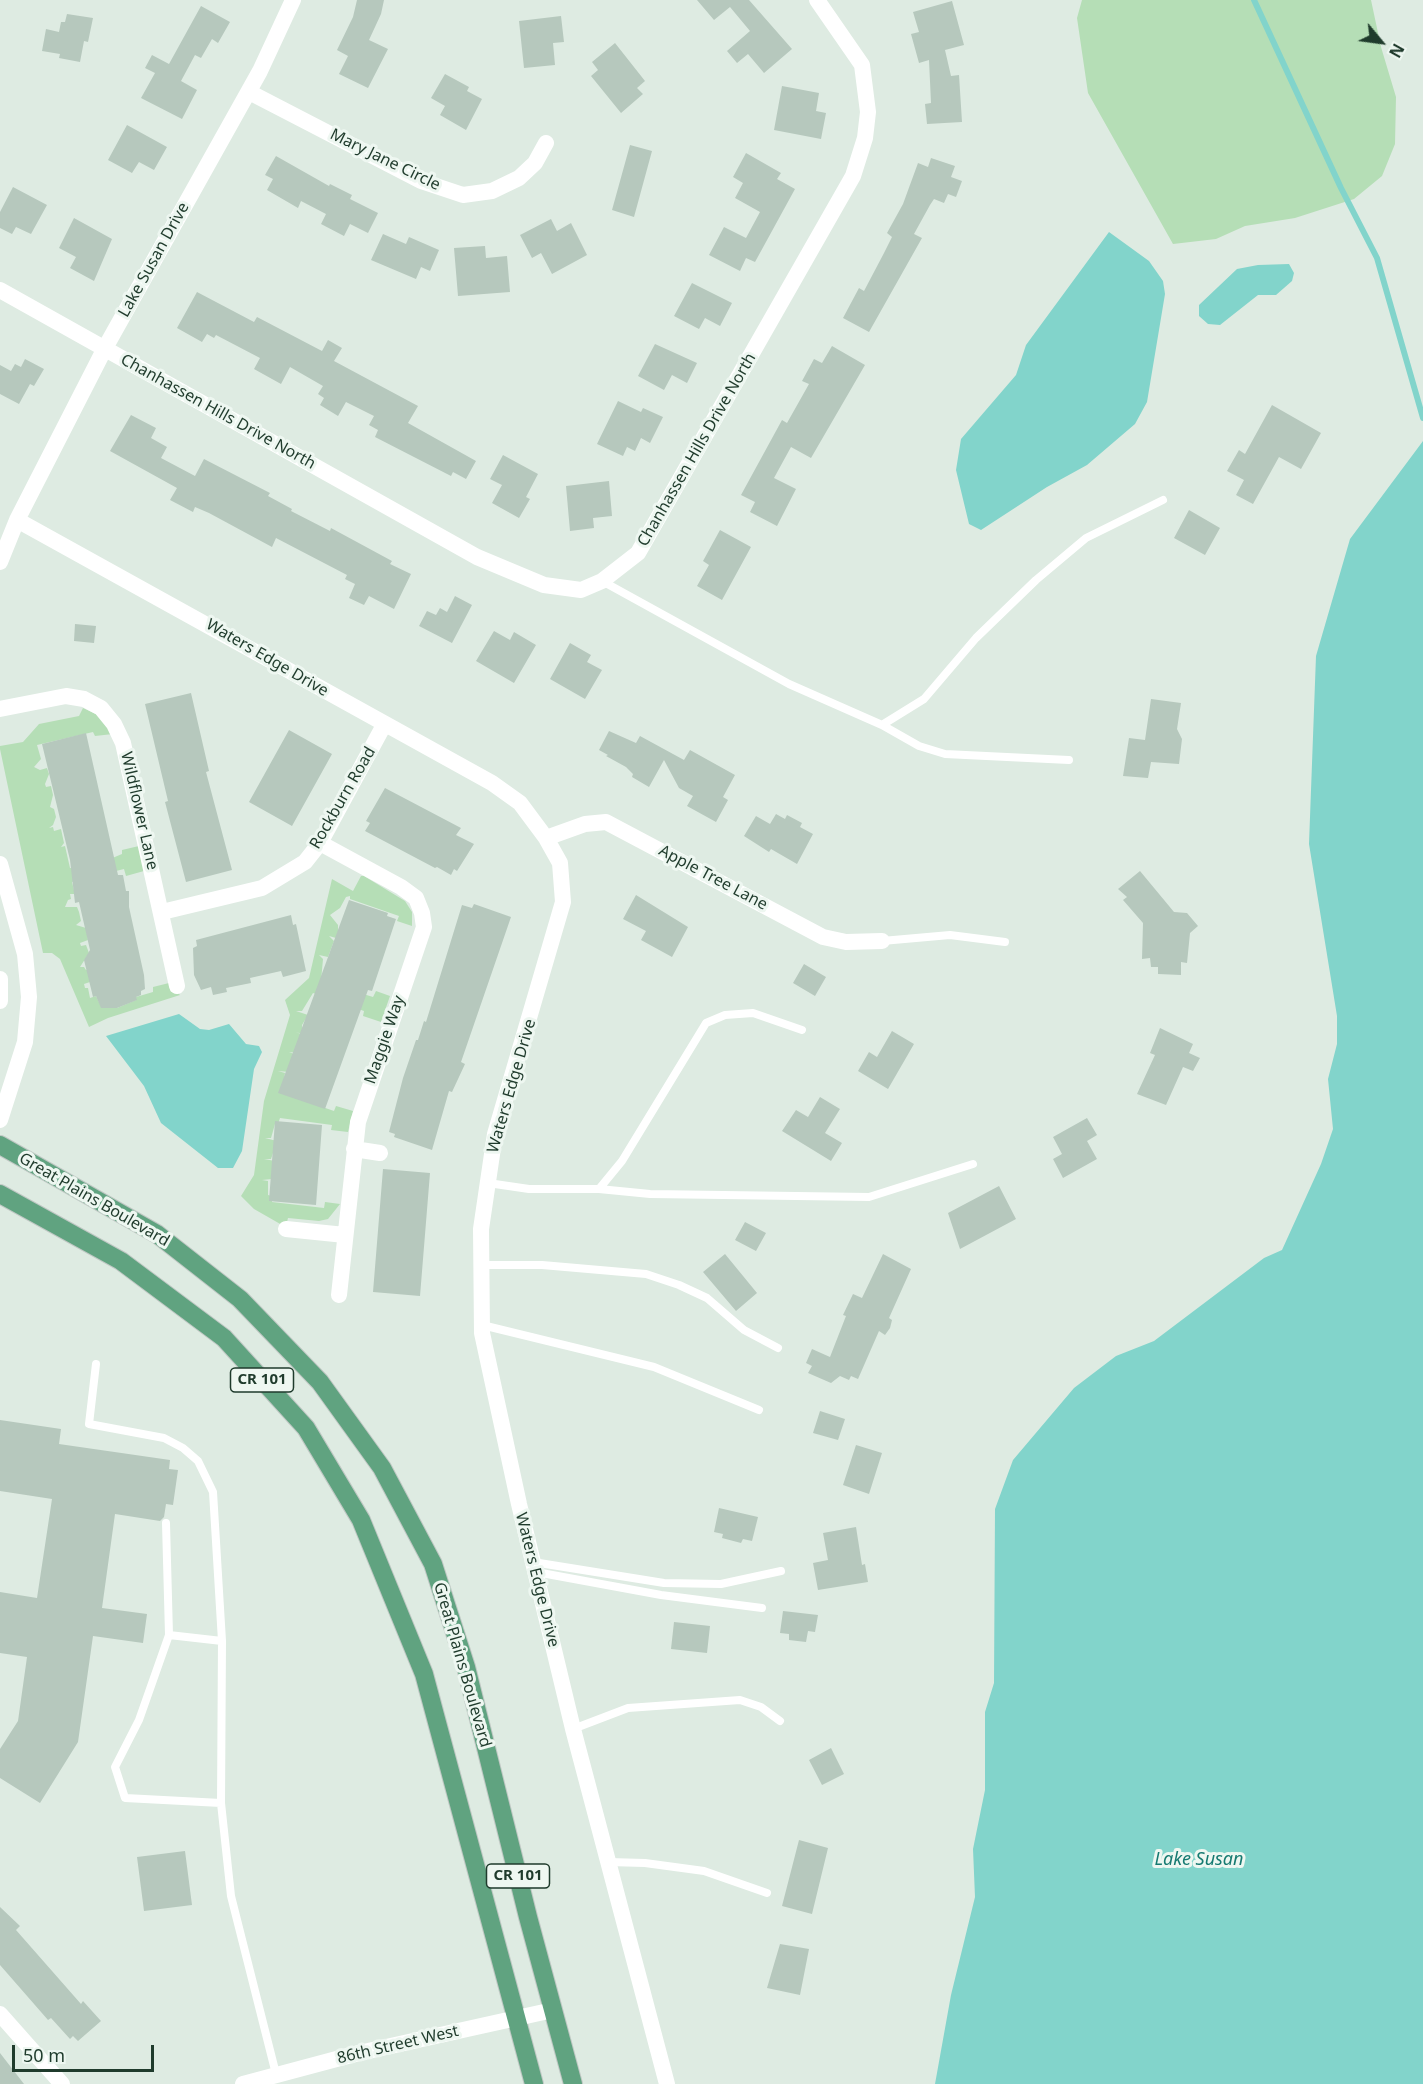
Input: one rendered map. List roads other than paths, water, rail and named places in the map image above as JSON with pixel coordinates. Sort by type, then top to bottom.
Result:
[{"type":"main road","name":"Great Plains Boulevard","points":[[0,1145],[157,1234],[240,1299],[320,1382],[382,1468],[433,1564],[466,1666],[573,2084]]},
{"type":"main road","name":"CR 101","points":[[0,1194],[121,1261],[224,1338],[306,1428],[361,1520],[419,1659],[534,2084]]},
{"type":"street","name":"Lake Susan Drive","points":[[0,562],[17,520],[105,348],[249,92],[293,0]]},
{"type":"street","name":"Chanhassen Hills Drive North","points":[[0,290],[477,556],[544,585],[581,590],[602,581],[638,553],[853,176],[865,138],[868,112],[862,65],[818,0]]},
{"type":"street","name":"Mary Jane Circle","points":[[249,92],[421,181],[463,195],[492,191],[519,178],[535,163],[546,143]]},
{"type":"street","name":"Lake Susan Drive","points":[[0,542],[17,520]]},
{"type":"street","name":"Waters Edge Drive","points":[[17,520],[510,796],[519,803],[546,838],[560,863],[563,902],[495,1134],[481,1229],[482,1326],[534,1567],[573,1728],[667,2084]]},
{"type":"street","name":"Wildflower Lane","points":[[0,709],[66,696],[84,699],[101,708],[114,724],[123,743],[177,986]]},
{"type":"street","name":"Rockburn Road","points":[[162,912],[262,888],[305,862],[320,843],[384,725]]},
{"type":"street","name":"Apple Tree Lane","points":[[546,838],[585,824],[606,822],[823,937],[846,942],[882,941]]},
{"type":"street","name":"Maggie Way","points":[[320,843],[401,887],[416,898],[423,915],[424,927],[358,1122],[339,1294]]},
{"type":"street","points":[[0,864],[25,954],[29,997],[25,1042],[0,1120]]},
{"type":"street","points":[[0,979],[0,1001]]},
{"type":"street","points":[[354,1149],[380,1153]]},
{"type":"street","points":[[286,1229],[345,1235]]},
{"type":"street","name":"86th Street West","points":[[243,2084],[278,2079],[553,2010]]},
{"type":"street","points":[[0,2014],[62,2084]]},
{"type":"lane","points":[[882,725],[924,699],[976,638],[1036,580],[1086,538],[1163,500]]},
{"type":"lane","points":[[602,581],[789,684],[882,725],[919,746],[945,754],[1069,760]]},
{"type":"lane","points":[[882,941],[950,935],[1005,942]]},
{"type":"lane","points":[[599,1189],[622,1161],[706,1023],[725,1015],[753,1013],[802,1030]]},
{"type":"lane","points":[[488,1184],[529,1189],[599,1189],[650,1194],[870,1197],[973,1164]]},
{"type":"lane","points":[[481,1265],[542,1264],[646,1274],[679,1285],[707,1298],[744,1330],[778,1348]]},
{"type":"lane","points":[[482,1326],[654,1367],[759,1410]]},
{"type":"lane","points":[[96,1364],[89,1424],[164,1438],[198,1461],[209,1479],[213,1492],[222,1641],[221,1803],[231,1896],[278,2079]]},
{"type":"lane","points":[[166,1523],[169,1635],[139,1720],[116,1767],[125,1798],[221,1803]]},
{"type":"lane","points":[[534,1567],[664,1583],[721,1584],[781,1571]]},
{"type":"lane","points":[[534,1567],[661,1595],[762,1608]]},
{"type":"lane","points":[[169,1635],[222,1641]]},
{"type":"lane","points":[[573,1728],[628,1708],[740,1700],[762,1707],[780,1721]]},
{"type":"lane","points":[[608,1862],[645,1863],[704,1870],[768,1893]]},
{"type":"water","points":[[1109,232],[1149,261],[1163,281],[1165,294],[1147,402],[1135,424],[1087,465],[1047,487],[981,530],[969,524],[956,470],[961,439],[1016,375],[1026,345]]},
{"type":"water","points":[[1289,264],[1294,273],[1292,281],[1276,295],[1258,295],[1220,325],[1208,324],[1199,316],[1199,305],[1237,269],[1258,265]]},
{"type":"water","name":"Lake Susan","points":[[1423,441],[1423,2084],[935,2084],[951,1995],[975,1897],[973,1849],[985,1790],[985,1712],[994,1683],[995,1509],[1013,1460],[1074,1388],[1116,1356],[1154,1341],[1264,1258],[1282,1250],[1321,1164],[1333,1129],[1328,1079],[1337,1044],[1337,1016],[1309,844],[1316,656],[1350,539]]},
{"type":"water","points":[[179,1014],[200,1029],[209,1030],[229,1024],[246,1044],[259,1046],[262,1052],[254,1069],[242,1151],[233,1168],[218,1168],[161,1123],[144,1086],[106,1036]]},
{"type":"waterway","points":[[1254,0],[1341,188],[1377,258],[1423,418]]}]
